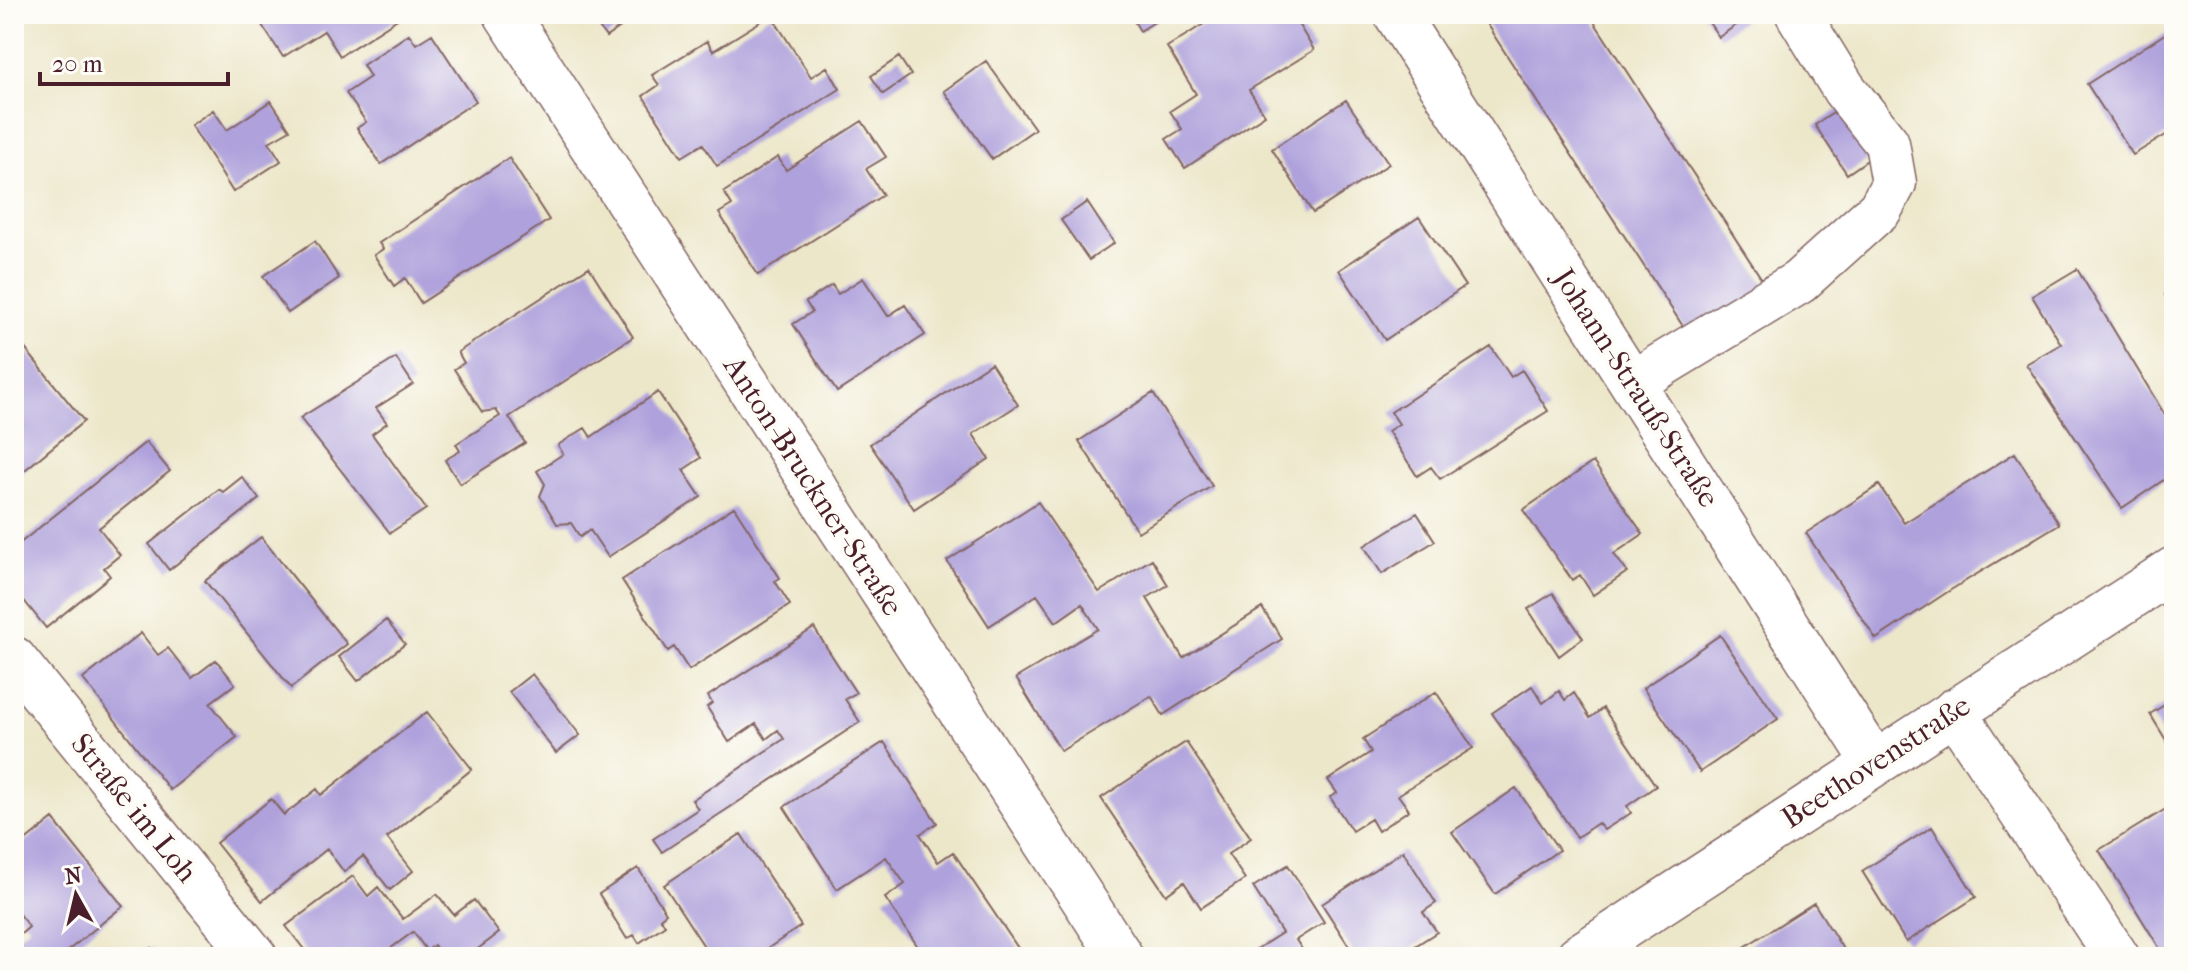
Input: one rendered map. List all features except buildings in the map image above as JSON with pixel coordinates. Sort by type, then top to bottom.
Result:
[{"type":"street","name":"Anton-Bruckner-Straße","points":[[506,14],[1121,957]]},
{"type":"street","name":"Johann-Strauß-Straße","points":[[1396,14],[1875,763]]},
{"type":"street","points":[[1632,383],[1799,282],[1880,209],[1894,183],[1887,143],[1844,89],[1798,14]]},
{"type":"street","name":"Beethovenstraße","points":[[1578,957],[2174,569]]},
{"type":"street","name":"Straße im Loh","points":[[14,659],[255,957]]},
{"type":"street","points":[[1954,711],[2117,957]]}]
